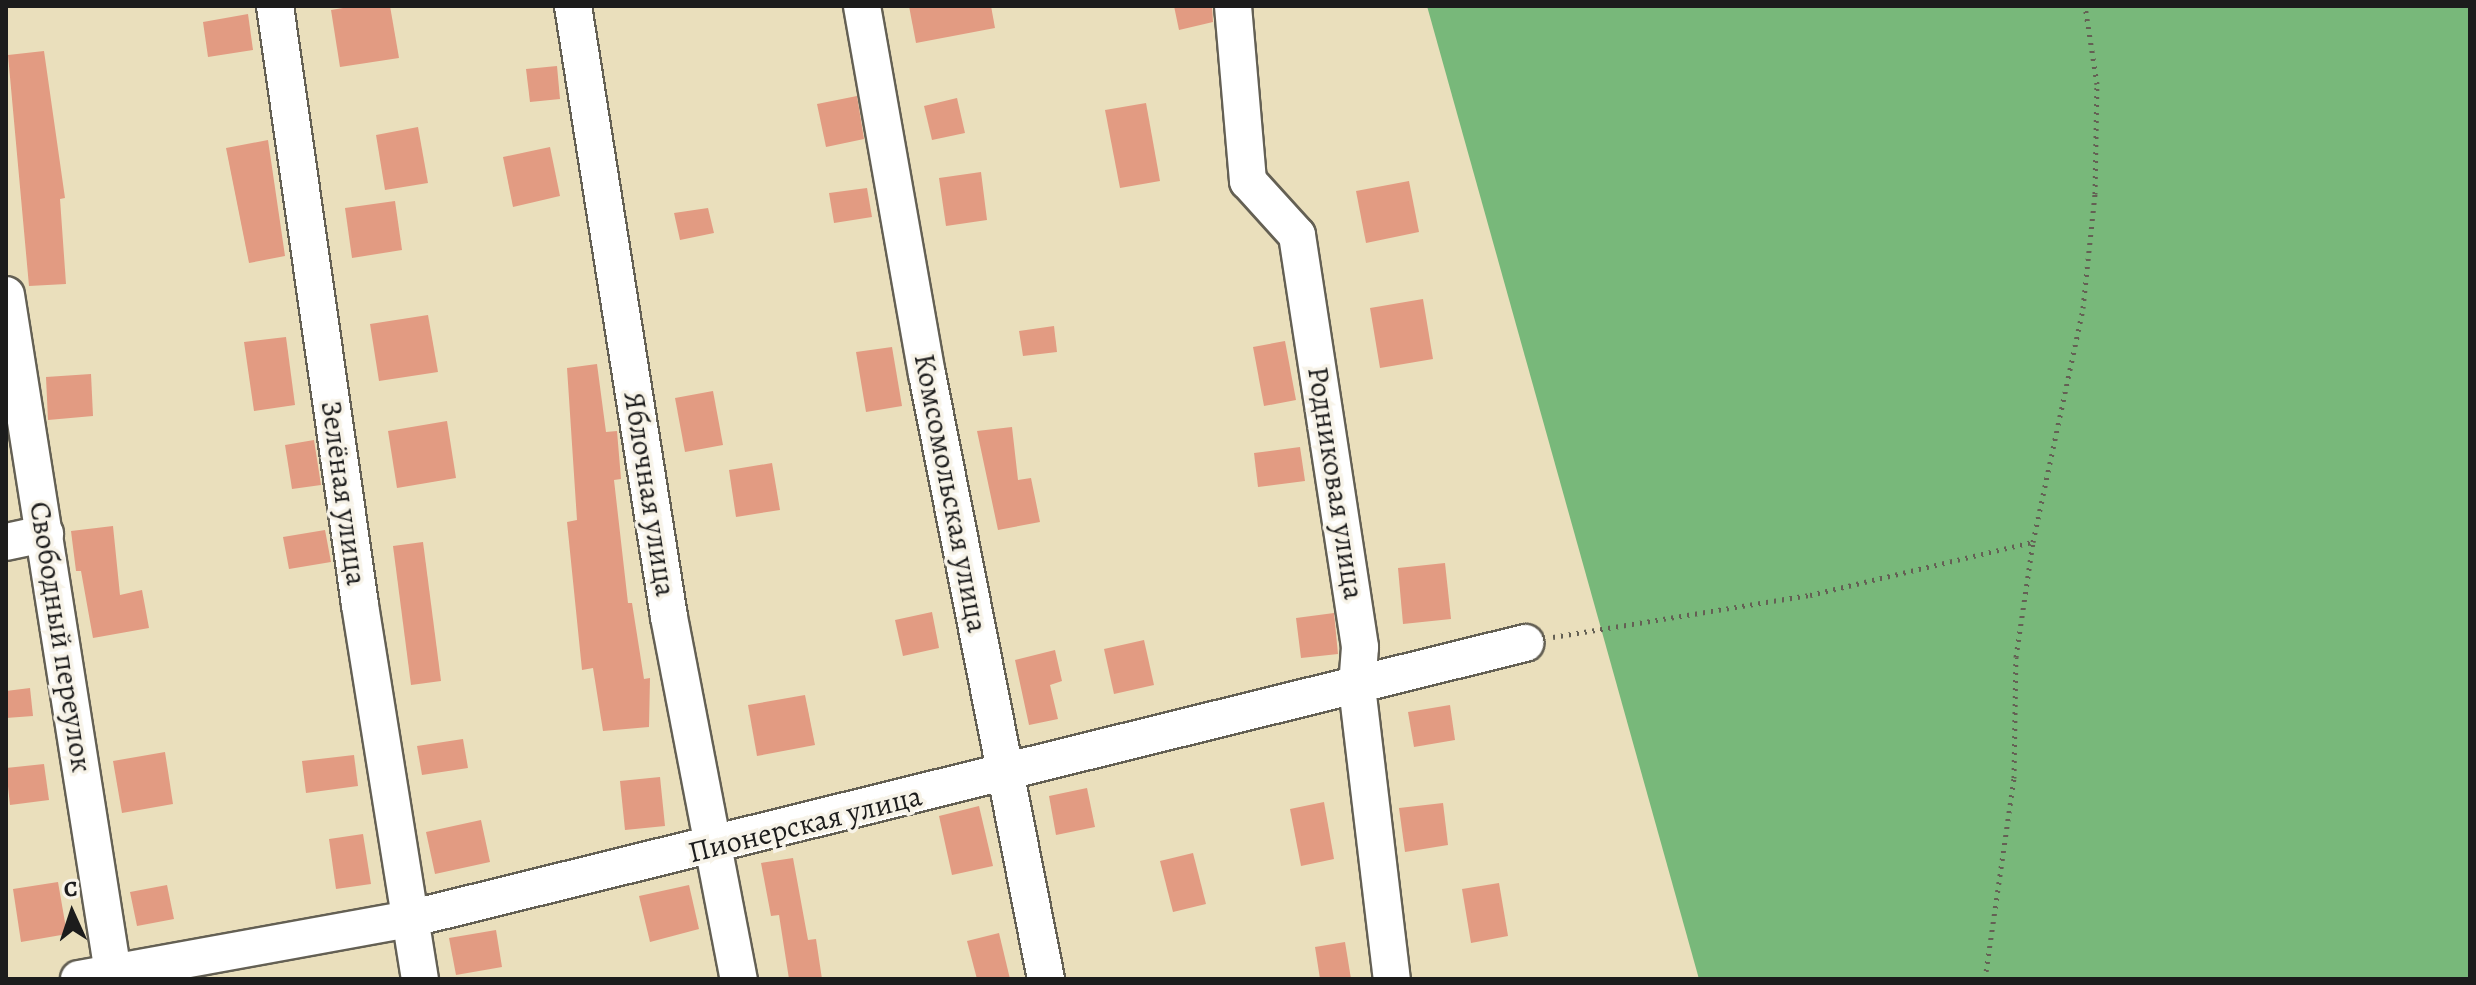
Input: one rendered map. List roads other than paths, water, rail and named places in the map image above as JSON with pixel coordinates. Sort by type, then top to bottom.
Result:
[{"type":"street","name":"Зелёная улица","points":[[275,6],[420,979]]},
{"type":"street","name":"Яблочная улица","points":[[573,6],[669,617],[739,979]]},
{"type":"street","name":"Комсомольская улица","points":[[862,6],[927,374],[1046,979]]},
{"type":"street","name":"Родниковая улица","points":[[1233,6],[1248,181],[1297,235],[1360,647],[1357,687],[1392,979]]},
{"type":"street","name":"Свободный переулок","points":[[6,295],[45,534],[102,977]]},
{"type":"street","points":[[6,542],[45,534]]},
{"type":"street","name":"Пионерская улица","points":[[102,977],[409,919],[712,848],[1525,643]]}]
